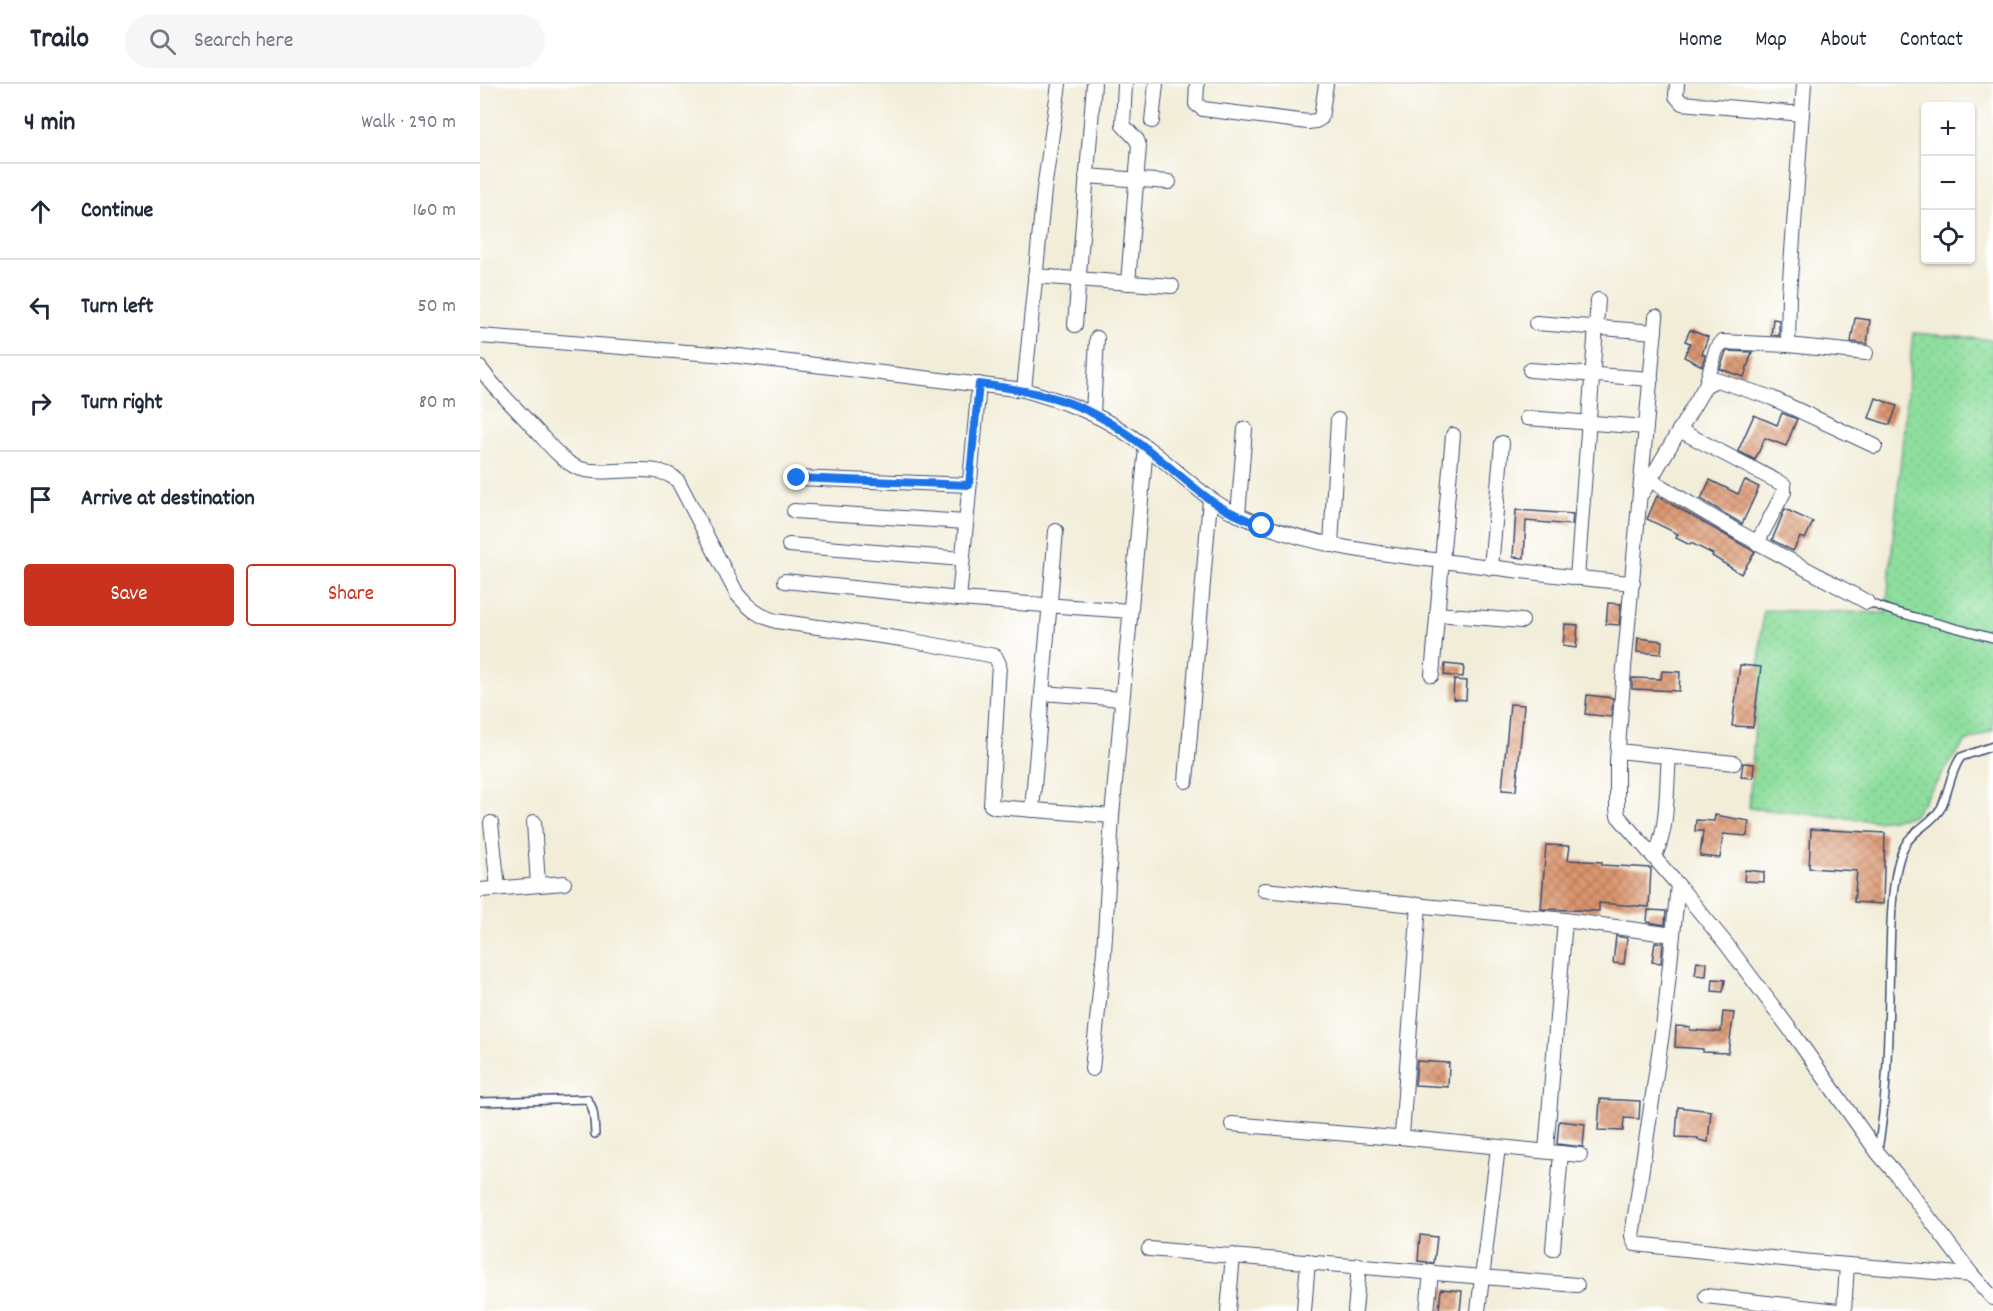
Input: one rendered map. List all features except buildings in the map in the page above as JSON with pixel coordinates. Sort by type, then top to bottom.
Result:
[{"type":"street","points":[[1024,390],[1044,190],[1059,84]]},
{"type":"street","points":[[1075,325],[1094,84]]},
{"type":"street","points":[[1125,84],[1123,125],[1139,144],[1128,283]]},
{"type":"street","points":[[1152,121],[1156,84]]},
{"type":"street","points":[[1197,84],[1196,104],[1203,109],[1308,122],[1321,118],[1326,84]]},
{"type":"street","points":[[1677,84],[1676,96],[1682,103],[1802,114]]},
{"type":"street","points":[[1788,345],[1789,294],[1804,84]]},
{"type":"street","points":[[1086,176],[1169,182]]},
{"type":"street","points":[[1035,276],[1172,286]]},
{"type":"street","points":[[1577,578],[1598,300]]},
{"type":"street","points":[[1656,317],[1624,668],[1618,751],[1618,816],[1727,945],[1878,1153],[1972,1275],[1993,1298]]},
{"type":"street","points":[[1536,323],[1655,332]]},
{"type":"street","points":[[480,336],[739,356],[1024,390],[1060,400],[1093,413],[1146,447],[1210,500],[1262,526],[1331,544],[1491,568],[1632,583]]},
{"type":"street","points":[[1093,413],[1097,338]]},
{"type":"street","points":[[1640,497],[1706,385],[1716,350],[1722,342],[1788,345],[1866,353]]},
{"type":"street","points":[[480,368],[553,448],[576,467],[590,470],[655,471],[672,475],[678,481],[737,594],[760,616],[776,621],[990,653],[995,656],[999,664],[991,805],[1112,816]]},
{"type":"street","points":[[1530,370],[1651,379]]},
{"type":"street","points":[[1706,385],[1712,381],[1724,380],[1772,398],[1875,446]]},
{"type":"street","points":[[959,599],[979,384]]},
{"type":"street","points":[[1527,418],[1646,427]]},
{"type":"street","points":[[1331,544],[1338,420]]},
{"type":"street","points":[[1238,515],[1245,429]]},
{"type":"street","points":[[1679,430],[1784,485],[1784,492],[1757,543]]},
{"type":"street","points":[[1432,675],[1453,435]]},
{"type":"street","points":[[1491,568],[1502,443]]},
{"type":"street","points":[[1092,1069],[1104,952],[1122,699],[1146,447]]},
{"type":"street","points":[[797,478],[969,485]]},
{"type":"street","points":[[1650,480],[1757,543],[1867,602]]},
{"type":"street","points":[[1186,781],[1210,500]]},
{"type":"street","points":[[794,511],[966,522]]},
{"type":"street","points":[[1032,810],[1056,531]]},
{"type":"street","points":[[789,546],[962,559]]},
{"type":"street","points":[[785,581],[959,599],[1131,611]]},
{"type":"street","points":[[1437,614],[1521,621]]},
{"type":"street","points":[[1042,693],[1122,699]]},
{"type":"street","points":[[1618,751],[1734,763]]},
{"type":"street","points":[[1654,857],[1661,840],[1664,823],[1669,756]]},
{"type":"street","points":[[534,822],[538,885]]},
{"type":"street","points":[[491,823],[498,888]]},
{"type":"street","points":[[480,890],[564,883]]},
{"type":"street","points":[[1678,885],[1665,1013],[1632,1240],[1635,1244],[1972,1275]]},
{"type":"street","points":[[1264,890],[1565,920],[1673,935]]},
{"type":"street","points":[[1399,1137],[1403,1132],[1419,904]]},
{"type":"street","points":[[1546,1152],[1565,920]]},
{"type":"street","points":[[1232,1124],[1399,1137],[1580,1155]]},
{"type":"street","points":[[1478,1311],[1498,1147]]},
{"type":"street","points":[[1553,1249],[1561,1153]]},
{"type":"street","points":[[1149,1249],[1577,1285]]},
{"type":"street","points":[[1228,1311],[1233,1255]]},
{"type":"street","points":[[1304,1311],[1308,1261]]},
{"type":"street","points":[[1355,1311],[1359,1265]]},
{"type":"street","points":[[1844,1311],[1846,1265]]},
{"type":"street","points":[[1427,1311],[1431,1272]]},
{"type":"street","points":[[1706,1296],[1838,1311]]},
{"type":"lane","points":[[1867,602],[1993,638]]},
{"type":"lane","points":[[1878,1153],[1882,1129],[1888,1036],[1891,926],[1898,866],[1903,848],[1911,835],[1938,812],[1961,757],[1993,746]]},
{"type":"lane","points":[[480,1102],[587,1099],[593,1112],[595,1134]]},
{"type":"green space","points":[[1913,333],[1993,340],[1993,730],[1964,743],[1913,816],[1877,821],[1749,808],[1763,610],[1886,613]]},
{"type":"route","points":[[797,478],[969,485],[979,384],[1024,390],[1060,400],[1093,413],[1146,447],[1210,500],[1262,526]]}]
